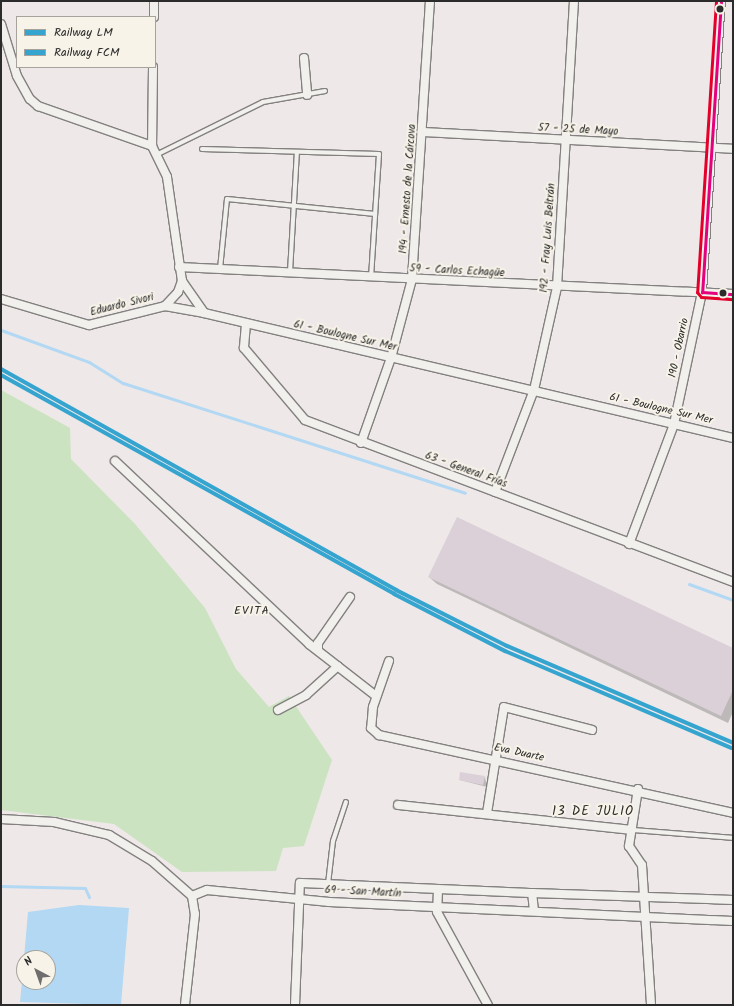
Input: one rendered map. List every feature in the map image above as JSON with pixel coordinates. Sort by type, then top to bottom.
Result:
[{"type":"street","points":[[154,1],[154,16]]},
{"type":"street","name":"194 - Ernesto de la Cárcova","points":[[361,443],[391,358],[412,279],[423,132],[430,1]]},
{"type":"street","name":"192 - Fray Luis Beltrán","points":[[495,492],[534,390],[557,287],[574,1]]},
{"type":"street","name":"190 - Obarrio","points":[[629,544],[674,424],[702,292],[722,1]]},
{"type":"street","points":[[1,24],[17,76],[30,99],[38,106],[152,146],[158,154],[167,177],[182,281],[204,313]]},
{"type":"street","points":[[304,58],[307,95]]},
{"type":"street","points":[[152,146],[153,68]]},
{"type":"street","name":"57 - 25 de Mayo","points":[[423,132],[733,149]]},
{"type":"street","name":"59 - Carlos Echagüe","points":[[179,266],[557,287],[733,294]]},
{"type":"street","points":[[165,306],[178,292],[182,281]]},
{"type":"street","name":"Eduardo Sivori","points":[[1,299],[89,325],[165,306],[204,313]]},
{"type":"street","name":"61 - Boulogne Sur Mer","points":[[204,313],[733,438]]},
{"type":"street","name":"63 - General Frías","points":[[246,324],[244,348],[300,416],[361,443],[733,582]]},
{"type":"street","points":[[115,461],[318,650],[376,696]]},
{"type":"street","points":[[318,650],[318,643],[350,597]]},
{"type":"street","name":"Eva Duarte","points":[[389,661],[376,696],[371,728],[379,735],[638,789],[733,813]]},
{"type":"street","points":[[278,710],[306,695],[338,666]]},
{"type":"street","points":[[488,813],[504,707],[592,730]]},
{"type":"street","points":[[638,789],[629,846],[642,865],[651,1005]]},
{"type":"street","points":[[398,805],[488,813],[631,830]]},
{"type":"street","points":[[1,819],[54,822],[109,835],[152,861],[192,896],[195,914],[185,1005]]},
{"type":"street","name":"69 - San Martín","points":[[297,898],[300,883],[733,900]]},
{"type":"street","points":[[438,889],[437,907],[488,1005]]},
{"type":"street","name":"69 - San Martín","points":[[192,896],[207,890],[297,898],[437,907],[733,921]]},
{"type":"street","points":[[532,893],[534,911]]},
{"type":"street","points":[[295,1005],[297,898]]},
{"type":"lane","points":[[158,154],[263,102],[325,91]]},
{"type":"lane","points":[[202,150],[379,154],[371,277]]},
{"type":"lane","points":[[290,272],[297,152]]},
{"type":"lane","points":[[220,269],[227,199],[375,214]]},
{"type":"lane","points":[[328,884],[333,841],[346,802]]},
{"type":"lane","points":[[631,830],[733,838]]},
{"type":"green space","points":[[1,390],[70,428],[71,459],[135,524],[205,608],[236,669],[269,707],[289,696],[332,760],[304,846],[283,848],[276,871],[182,872],[114,824],[1,810]]},
{"type":"water","points":[[79,905],[129,908],[121,1005],[20,1002],[21,990],[56,990],[56,950],[25,950],[28,912]]},
{"type":"building","points":[[457,517],[733,648],[733,690],[721,716],[428,577]]},
{"type":"building","points":[[460,772],[485,776],[483,785],[459,780]]},
{"type":"waterway","points":[[1,330],[89,362],[123,383],[465,493]]},
{"type":"waterway","points":[[689,584],[733,600]]},
{"type":"waterway","points":[[1,886],[85,888],[89,897]]},
{"type":"rail line","name":"LM","points":[[1,369],[396,590],[507,646],[733,743]]},
{"type":"rail line","name":"FCM","points":[[1,375],[394,594],[505,651],[731,748]]},
{"type":"transit line","points":[[716,1],[697,292],[701,297],[733,299]]},
{"type":"transit line","points":[[721,1],[702,292],[733,294]]},
{"type":"district","name":"EVITA","points":[[252,611]]},
{"type":"district","name":"13 DE JULIO","points":[[593,812]]}]
